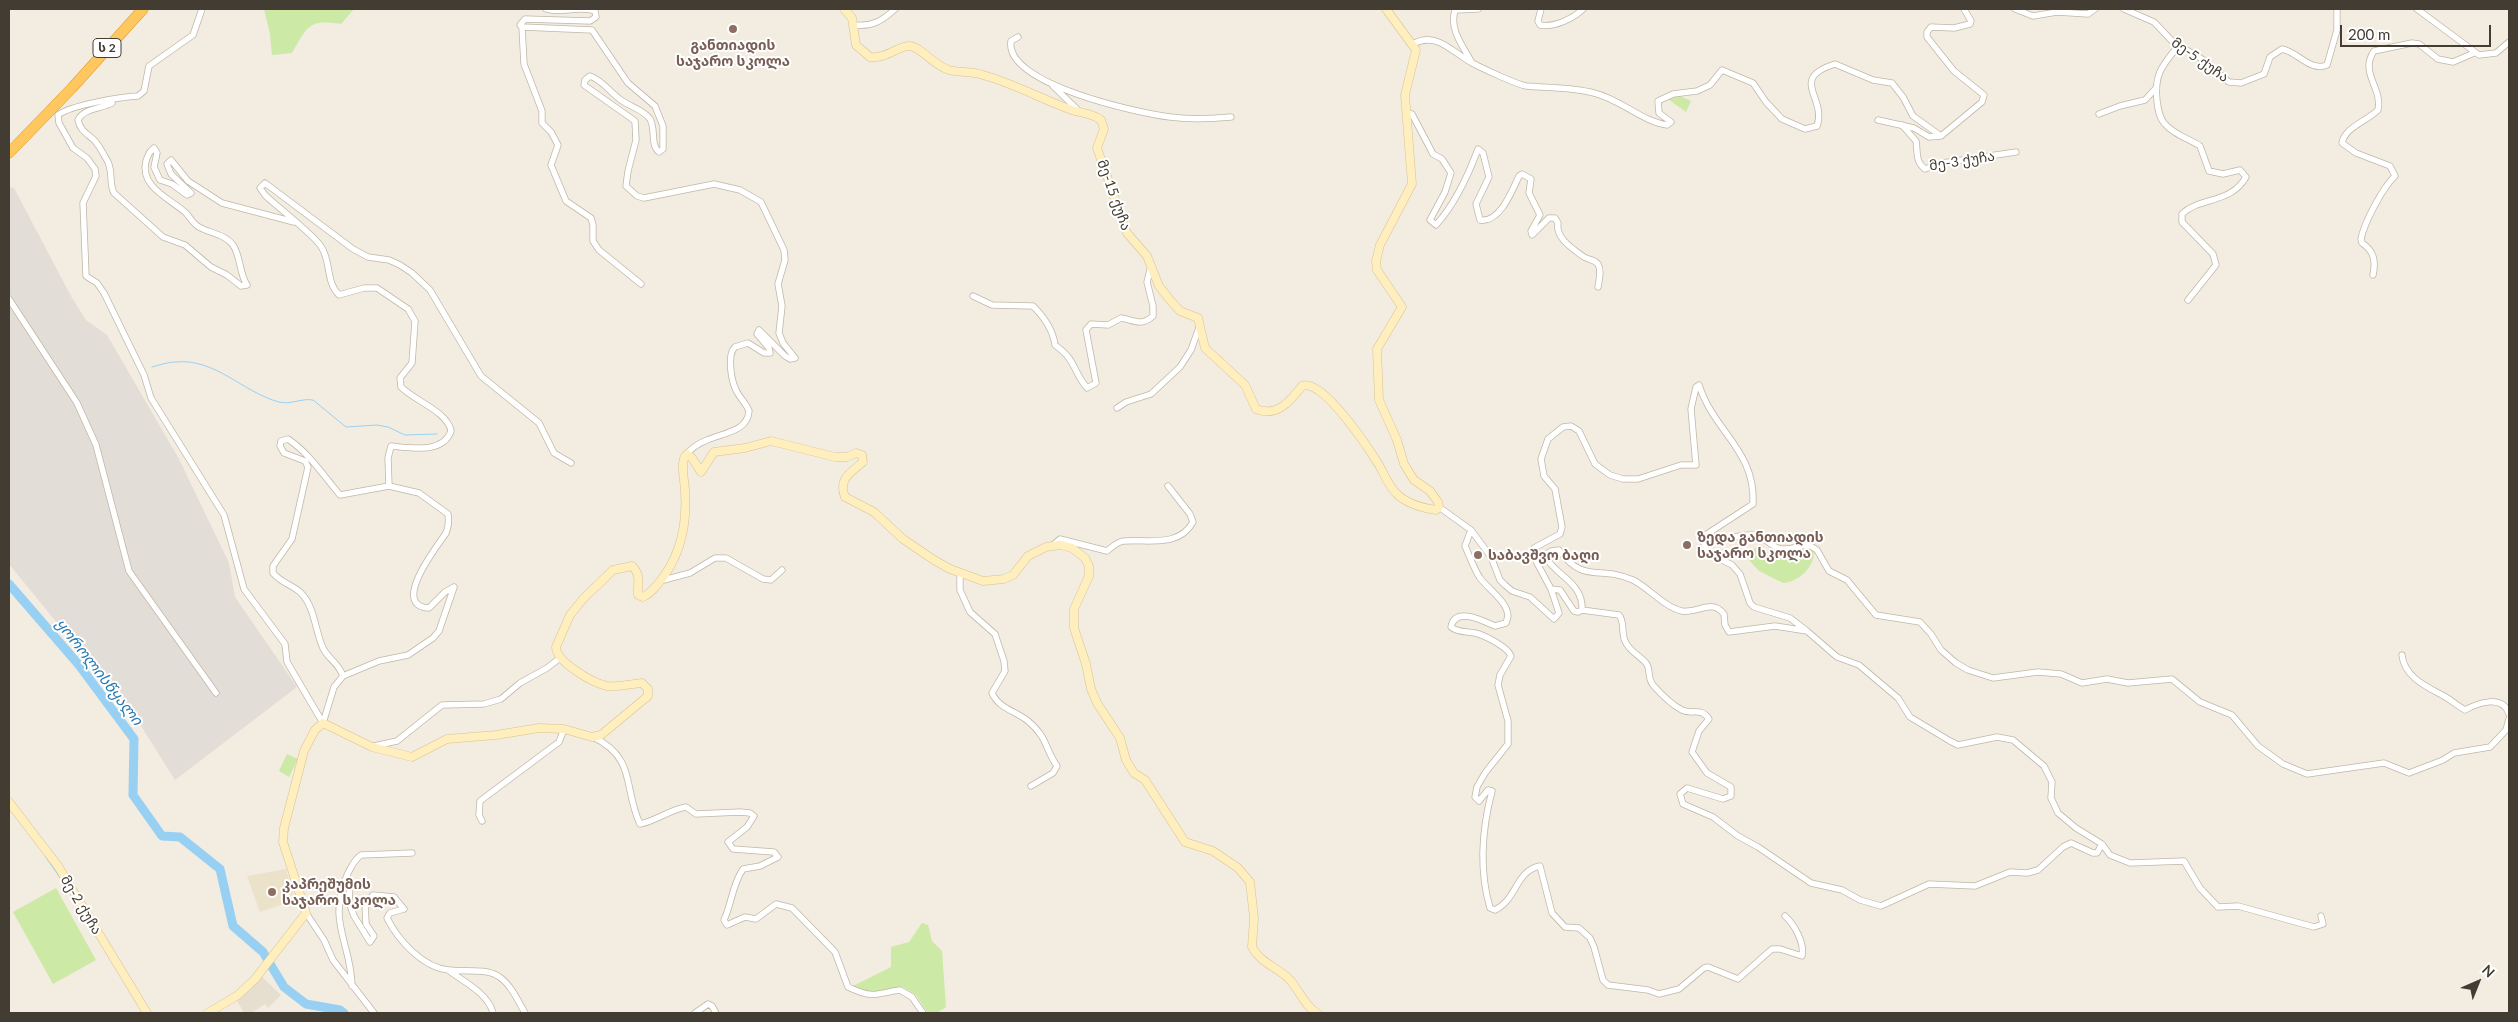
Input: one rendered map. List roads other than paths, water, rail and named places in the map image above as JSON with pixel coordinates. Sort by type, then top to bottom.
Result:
[{"type":"highway","name":"ს 2","points":[[9,153],[72,88],[143,9]]},
{"type":"street","points":[[202,9],[193,34],[149,66],[144,91],[138,96],[64,110],[58,115],[59,123],[73,148],[87,158],[95,169],[96,176],[83,203],[86,276],[97,283],[104,293],[144,375],[151,398],[224,515],[244,588],[285,644],[287,662],[323,723],[372,747],[412,757],[448,739],[496,736],[539,728],[564,728],[592,737],[608,746],[626,769],[635,814],[640,824],[649,822],[674,809],[686,807],[696,814],[750,812],[754,816],[747,827],[728,842],[729,845],[733,849],[774,852],[778,857],[760,866],[743,870],[736,879],[730,908],[724,920],[727,925],[745,917],[756,919],[776,904],[792,908],[835,952],[848,987],[867,996],[879,996],[900,990],[912,997],[923,1013]]},
{"type":"street","points":[[546,9],[559,11],[588,9],[596,14],[593,20],[584,22],[525,19],[521,21],[524,64],[542,111],[542,123],[551,132],[558,145],[551,165],[566,201],[573,208],[591,218],[594,224],[593,241],[599,250],[641,284]]},
{"type":"street","name":"მე-15 ქუჩა","points":[[844,9],[852,18],[856,45],[870,57],[889,55],[905,46],[911,46],[922,52],[935,64],[950,70],[980,74],[1000,80],[1024,92],[1101,120],[1104,129],[1097,148],[1130,239],[1147,256],[1159,286],[1170,300],[1180,311],[1197,316],[1201,323]]},
{"type":"street","points":[[854,25],[869,26],[896,9]]},
{"type":"street","points":[[1386,9],[1416,50],[1406,87],[1406,112],[1412,184],[1380,245],[1376,261],[1377,270],[1402,307],[1377,349],[1378,392],[1381,406],[1397,440],[1404,464],[1414,480],[1430,491],[1439,507],[1472,530],[1491,557],[1500,580],[1505,586],[1512,591],[1530,597],[1554,619],[1560,613],[1551,589],[1534,555],[1534,548],[1560,534],[1562,527],[1555,489],[1544,476],[1541,459],[1548,439],[1563,427],[1571,426],[1579,431],[1595,464],[1610,475],[1623,479],[1638,480],[1681,465],[1696,465],[1691,410],[1696,387],[1699,385],[1707,406],[1741,454],[1753,482],[1753,504],[1708,534],[1704,538],[1704,544],[1706,552],[1727,562],[1740,574],[1750,603],[1754,607],[1790,618],[1837,657],[1859,665],[1898,698],[1910,717],[1950,741],[1958,745],[1997,737],[2013,740],[2047,770],[2052,782],[2052,798],[2058,813],[2076,828],[2102,844],[2110,855],[2130,863],[2184,861],[2200,888],[2218,907],[2238,906],[2314,926],[2323,924],[2321,916]]},
{"type":"street","points":[[1472,63],[1454,31],[1452,21],[1455,10],[1478,9]]},
{"type":"street","points":[[1541,9],[1538,21],[1540,25],[1546,27],[1557,24],[1583,9]]},
{"type":"street","points":[[1878,120],[1914,128],[1929,137],[1941,136],[1982,102],[1984,95],[1954,70],[1928,37],[1927,32],[1930,27],[1954,28],[1970,24],[1971,21],[1964,9]]},
{"type":"street","points":[[2015,9],[2032,16],[2057,12],[2088,14],[2095,9]]},
{"type":"street","name":"მე-5 ქუჩა","points":[[2124,9],[2154,22],[2178,46],[2202,59],[2229,82],[2240,82],[2264,74],[2270,57],[2282,49],[2289,50],[2313,66],[2327,65],[2337,30],[2337,9]]},
{"type":"street","points":[[2416,9],[2479,55],[2496,53],[2509,42]]},
{"type":"street","points":[[522,27],[592,30],[628,83],[655,106],[663,126],[664,144],[661,152],[656,150],[654,130],[649,117],[642,110],[622,100],[596,78],[590,76],[585,80],[584,85],[635,120],[636,140],[626,186],[631,192],[644,198],[714,184],[740,190],[761,202],[784,250],[785,260],[778,284],[782,306],[779,333],[783,343],[794,354],[795,358],[790,359],[786,356],[759,330],[757,334],[769,348],[770,353],[764,353],[748,343],[741,344],[732,350],[735,389],[749,410],[746,422],[739,429],[707,438],[687,454],[682,461],[686,505],[683,537],[675,558],[651,592],[640,597],[638,591],[639,579],[635,568],[632,566],[613,570],[570,615],[556,647],[556,653],[560,658],[574,669],[604,685],[642,683],[648,689],[648,696],[640,704],[607,731],[592,737]]},
{"type":"street","points":[[1018,37],[1011,42],[1010,49],[1016,62],[1052,86],[1080,112]]},
{"type":"street","points":[[1413,44],[1423,38],[1435,40],[1472,63],[1523,86],[1594,92],[1610,98],[1657,124],[1667,125],[1671,122],[1659,113],[1658,101],[1673,94],[1697,91],[1710,85],[1722,70],[1753,82],[1766,102],[1782,119],[1805,129],[1817,126],[1815,97],[1810,86],[1812,76],[1822,68],[1835,64],[1873,80],[1892,83],[1913,116],[1941,136]]},
{"type":"street","points":[[2373,275],[2375,263],[2369,248],[2360,239],[2371,211],[2386,183],[2395,176],[2390,166],[2356,153],[2342,143],[2343,137],[2348,132],[2378,110],[2378,93],[2371,82],[2370,57],[2374,50],[2412,43],[2418,44],[2438,59],[2453,62],[2474,53]]},
{"type":"street","points":[[2178,46],[2159,72],[2157,87],[2158,110],[2164,123],[2176,134],[2200,146],[2209,171],[2223,174],[2240,170],[2246,177],[2243,182],[2219,199],[2191,207],[2182,214],[2182,222],[2213,254],[2216,265],[2188,300]]},
{"type":"street","points":[[1052,86],[1145,113],[1172,117],[1211,119],[1232,117]]},
{"type":"street","points":[[2099,114],[2120,106],[2145,100],[2157,87]]},
{"type":"street","points":[[116,100],[103,108],[85,112],[78,120],[79,126],[96,142],[107,161],[112,172],[111,186],[114,193],[163,237],[185,245],[211,267],[227,275],[242,286],[247,285],[241,276],[233,245],[224,238],[197,226],[185,212],[170,202],[148,180],[145,165],[149,152],[154,148],[157,153],[154,169],[160,180],[172,184],[187,194],[191,193],[171,174],[166,164],[171,160],[188,181],[222,203],[295,222]]},
{"type":"street","points":[[1406,112],[1412,114],[1433,154],[1442,159],[1451,173],[1445,192],[1430,220],[1436,225],[1444,215],[1465,179],[1478,149],[1483,153],[1489,177],[1476,204],[1480,220],[1486,221],[1494,216],[1507,200],[1519,176],[1522,174],[1528,175],[1531,179],[1529,193],[1540,215],[1531,231],[1532,235],[1549,218],[1555,218],[1558,223],[1556,230],[1560,236],[1586,258],[1594,260],[1598,265],[1598,287]]},
{"type":"street","name":"მე-3 ქუჩა","points":[[1902,125],[1916,141],[1917,158],[1919,164],[1925,170],[1942,163],[2016,152]]},
{"type":"street","points":[[389,486],[388,458],[391,446],[417,448],[442,444],[448,439],[451,431],[450,425],[444,416],[421,403],[402,387],[400,378],[412,363],[415,320],[408,309],[377,288],[364,288],[339,294],[333,288],[328,260],[322,246],[265,195],[260,188],[262,184],[265,183],[306,212],[353,249],[368,257],[389,260],[412,273],[430,290],[481,376],[539,423],[554,453],[571,463]]},
{"type":"street","points":[[973,296],[992,305],[1033,306],[1041,314],[1054,336],[1055,345],[1068,354],[1075,365],[1080,380],[1086,388],[1096,383],[1086,330],[1091,324],[1108,325],[1121,318],[1139,323],[1147,321],[1152,316],[1154,306],[1147,282],[1151,266]]},
{"type":"street","points":[[9,299],[77,403],[96,445],[114,521],[129,571],[216,693]]},
{"type":"street","points":[[1201,323],[1205,348],[1245,385],[1256,409],[1264,411],[1282,407],[1289,403],[1302,386],[1310,384],[1334,404],[1378,463],[1397,494],[1426,509],[1436,510],[1439,507]]},
{"type":"street","points":[[1118,408],[1126,402],[1151,394],[1180,367],[1191,350],[1201,323]]},
{"type":"street","points":[[343,676],[339,665],[324,651],[312,613],[302,594],[279,581],[273,573],[273,566],[292,539],[308,467],[305,461],[284,453],[280,446],[281,441],[288,439],[299,446],[324,472],[340,495],[389,486],[419,493],[448,514],[450,522],[446,533],[423,565],[415,590],[415,599],[420,605],[430,608],[445,592],[454,587],[441,625],[433,638],[408,655],[379,661],[343,676],[334,686],[323,723],[315,730],[304,751],[284,835],[285,853],[306,913],[324,940],[333,960],[374,1013]]},
{"type":"street","points":[[687,454],[701,472],[714,452],[745,448],[765,442],[784,444],[836,457],[859,454],[864,460],[844,481],[842,488],[845,497],[874,512],[914,547],[960,573],[983,581],[1004,579],[1013,575],[1028,556],[1052,546],[1060,539],[1107,551],[1122,541],[1161,541],[1182,535],[1193,522],[1190,514],[1168,486]]},
{"type":"street","points":[[1472,530],[1465,546],[1473,566],[1480,579],[1505,605],[1508,616],[1506,623],[1495,626],[1475,617],[1460,617],[1455,619],[1451,627],[1455,630],[1476,633],[1505,646],[1511,656],[1500,675],[1498,685],[1508,721],[1508,744],[1485,773],[1477,787],[1475,797],[1479,802],[1488,790],[1492,791],[1485,825],[1482,861],[1490,908],[1495,910],[1498,908],[1511,897],[1522,876],[1530,868],[1540,866],[1552,913],[1565,927],[1579,928],[1590,938],[1603,980],[1608,985],[1648,990],[1659,994],[1679,990],[1704,968],[1708,967],[1738,979],[1772,949],[1780,949],[1802,956],[1802,947],[1793,923],[1785,916]]},
{"type":"street","points":[[1704,544],[1743,535],[1755,535],[1763,537],[1776,548],[1788,550],[1805,545],[1812,546],[1829,571],[1847,580],[1876,616],[1920,622],[1931,634],[1941,650],[1956,663],[1981,675],[1992,678],[2038,672],[2061,674],[2082,683],[2107,679],[2128,683],[2161,678],[2172,679],[2200,702],[2232,715],[2258,746],[2283,764],[2307,774],[2384,763],[2409,773],[2443,760],[2454,753],[2490,747],[2506,730],[2509,719]]},
{"type":"street","points":[[1052,546],[1072,548],[1086,558],[1089,566],[1089,576],[1074,609],[1074,628],[1096,703],[1120,738],[1130,768],[1145,780],[1185,842],[1213,851],[1246,875],[1254,898],[1252,947],[1267,964],[1289,978],[1310,1008],[1317,1013]]},
{"type":"street","points":[[1582,610],[1575,588],[1565,576],[1548,562],[1546,555],[1551,551],[1559,550],[1569,564],[1579,570],[1618,575],[1634,581],[1679,610],[1694,610],[1706,606],[1715,607],[1724,614],[1725,625],[1729,632],[1775,626],[1808,632]]},
{"type":"street","points":[[660,581],[690,574],[715,558],[733,560],[763,579],[771,580],[782,570]]},
{"type":"street","points":[[960,573],[960,590],[970,612],[995,634],[1004,661],[1005,671],[992,694],[997,703],[1027,720],[1044,736],[1051,758],[1056,766],[1053,773],[1031,786]]},
{"type":"street","points":[[1551,589],[1560,590],[1574,610],[1578,612],[1582,610],[1619,615],[1623,619],[1625,640],[1630,649],[1646,664],[1652,684],[1681,710],[1705,713],[1709,719],[1695,741],[1692,752],[1707,772],[1731,788],[1731,796],[1723,799],[1687,788],[1680,794],[1680,799],[1684,804],[1721,822],[1738,836],[1812,883],[1842,890],[1860,900],[1881,906],[1929,884],[1975,886],[2010,872],[2027,873],[2038,870],[2063,846],[2071,843],[2093,853],[2097,853],[2102,844]]},
{"type":"street","points":[[2402,655],[2403,665],[2416,679],[2453,704],[2465,710],[2487,701],[2498,702],[2508,709],[2509,714]]},
{"type":"street","points":[[372,747],[397,741],[442,705],[484,704],[501,699],[520,683],[547,668],[560,658]]},
{"type":"street","points":[[482,821],[479,816],[480,801],[560,742],[564,728]]},
{"type":"street","name":"მე-2 ქუჩა","points":[[9,802],[58,866],[147,1013]]},
{"type":"street","points":[[352,986],[352,971],[339,927],[339,909],[345,880],[355,859],[361,855],[412,853]]},
{"type":"street","points":[[345,880],[350,885],[349,902],[354,916],[370,942],[374,936],[366,924],[365,904],[373,895],[394,897],[404,910],[387,916],[393,930],[412,951],[425,960],[448,970],[480,993],[488,1000],[493,1013]]},
{"type":"street","points":[[208,1013],[238,995],[255,979],[306,913]]},
{"type":"street","points":[[448,970],[479,971],[500,977],[508,984],[525,1013]]},
{"type":"street","points":[[696,1013],[708,1004],[712,1006],[716,1013]]},
{"type":"waterway","points":[[152,367],[175,362],[190,362],[203,365],[279,402],[288,403],[313,400],[346,427],[377,425],[388,427],[405,435],[437,434]]},
{"type":"waterway","name":"ყოროლისწყალი","points":[[9,584],[79,665],[134,739],[133,795],[162,836],[180,837],[220,869],[233,926],[263,952],[284,987],[306,1004],[340,1010],[344,1013]]},
{"type":"waterway","points":[[45,856],[65,885]]},
{"type":"place","name":"განთიადის საჯარო სკოლა","points":[[733,29]]},
{"type":"place","name":"ზედა განთიადის საჯარო სკოლა","points":[[1687,545]]},
{"type":"place","name":"საბავშვო ბაღი","points":[[1478,555]]},
{"type":"place","name":"კაპრეშუმის საჯარო სკოლა","points":[[272,892]]}]
